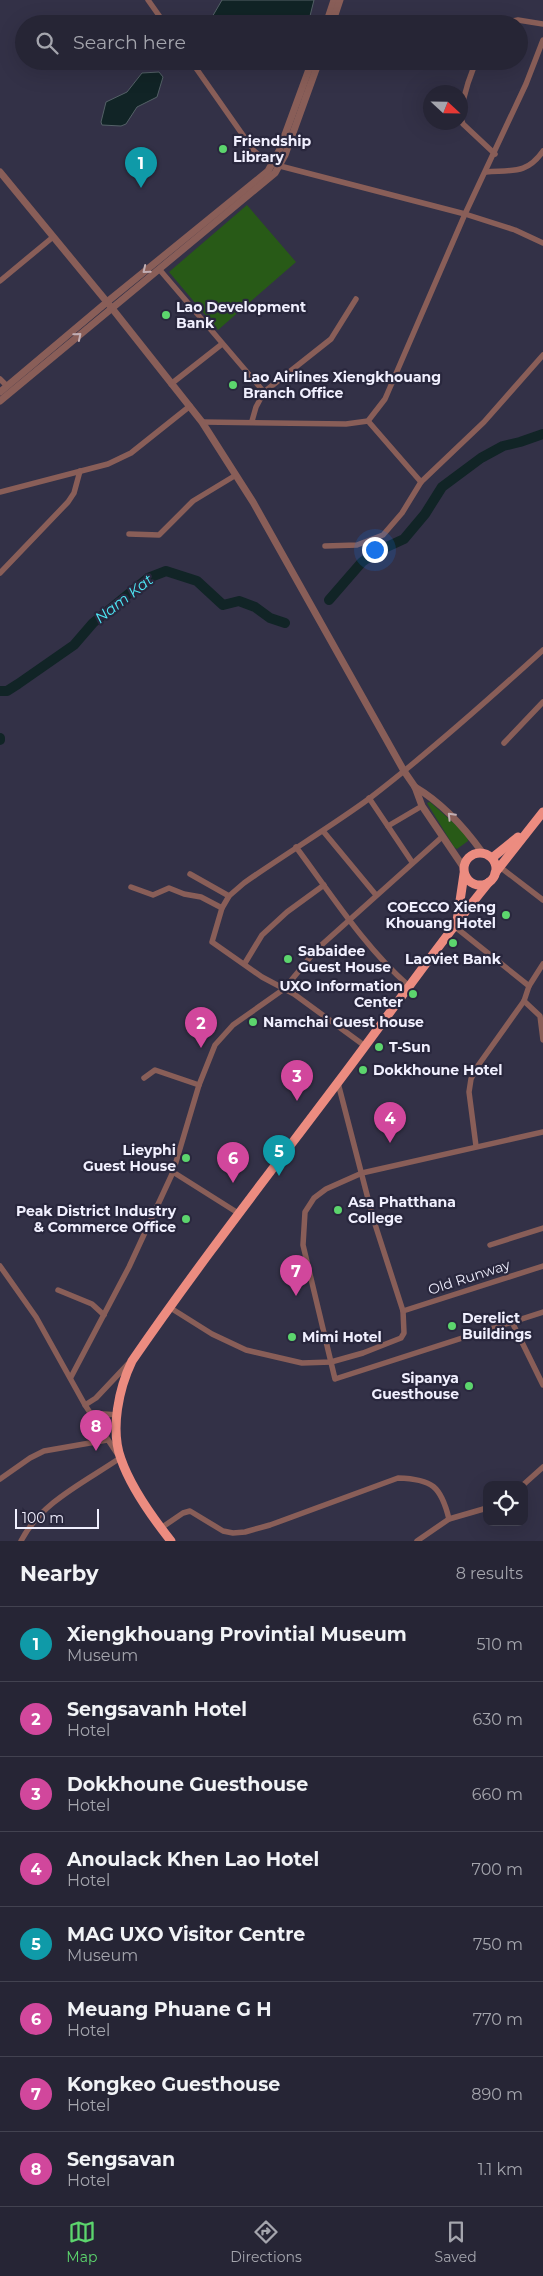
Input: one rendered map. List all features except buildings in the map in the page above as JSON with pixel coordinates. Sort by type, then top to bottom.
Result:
[{"type":"highway","points":[[171,1541],[135,1488],[120,1458],[117,1434],[118,1415],[122,1387],[132,1361],[169,1306],[338,1083],[455,923],[543,812]]},
{"type":"highway","points":[[492,858],[528,829]]},
{"type":"highway","points":[[455,923],[468,858],[474,853],[482,852],[492,858],[498,870]]},
{"type":"highway","points":[[464,871],[468,881],[479,885],[488,882]]},
{"type":"street","points":[[148,0],[159,15]]},
{"type":"street","points":[[329,15],[334,0]]},
{"type":"street","points":[[335,15],[340,0]]},
{"type":"street","points":[[528,22],[543,24]]},
{"type":"street","points":[[202,422],[252,421],[346,424],[368,421],[384,398],[465,214],[495,154],[543,40]]},
{"type":"street","points":[[197,70],[254,151],[277,165],[465,214],[515,230],[543,243]]},
{"type":"street","points":[[0,401],[110,305],[277,165],[309,70]]},
{"type":"street","points":[[0,392],[110,305],[159,269],[271,177],[315,70]]},
{"type":"street","points":[[467,85],[473,70]]},
{"type":"street","points":[[468,128],[495,154]]},
{"type":"street","points":[[486,172],[526,169],[532,165],[543,151]]},
{"type":"street","points":[[0,172],[110,305],[202,422],[236,475],[404,771],[415,787],[422,806],[464,871]]},
{"type":"street","points":[[0,281],[54,237]]},
{"type":"street","points":[[159,269],[264,392]]},
{"type":"street","points":[[252,421],[256,407],[264,392],[331,339],[356,299]]},
{"type":"street","points":[[171,384],[222,344]]},
{"type":"street","points":[[325,546],[356,545],[383,534],[402,513],[421,482],[484,422],[543,355]]},
{"type":"street","points":[[0,379],[7,386]]},
{"type":"street","points":[[0,492],[108,464],[131,452],[190,406]]},
{"type":"street","points":[[368,421],[421,482]]},
{"type":"street","points":[[0,573],[68,502],[74,493],[80,471]]},
{"type":"street","points":[[129,534],[159,535],[193,501],[236,475]]},
{"type":"street","points":[[365,1046],[284,989],[262,977],[245,963],[212,942],[222,908],[229,896],[296,847],[323,831],[404,771],[543,650]]},
{"type":"street","points":[[504,743],[543,702]]},
{"type":"street","points":[[415,787],[434,799],[471,837],[482,852]]},
{"type":"street","points":[[369,798],[412,862]]},
{"type":"street","points":[[388,826],[422,806]]},
{"type":"street","points":[[323,831],[376,895]]},
{"type":"street","points":[[70,1377],[104,1315],[174,1172],[199,1085],[215,1045],[226,1032],[284,989],[317,949],[442,837]]},
{"type":"street","points":[[296,847],[389,969],[409,986]]},
{"type":"street","points":[[498,870],[543,900]]},
{"type":"street","points":[[190,874],[229,896]]},
{"type":"street","points":[[245,963],[262,935],[288,912],[324,885]]},
{"type":"street","points":[[131,887],[153,895],[169,888],[184,894],[201,897],[222,908]]},
{"type":"street","points":[[455,923],[528,986]]},
{"type":"street","points":[[476,1146],[469,1092],[470,1079],[524,1001],[528,986],[543,964]]},
{"type":"street","points":[[524,1001],[541,1016],[543,1040]]},
{"type":"street","points":[[144,1078],[155,1070],[199,1085]]},
{"type":"street","points":[[169,1306],[212,1334],[246,1350],[302,1363],[331,1362],[363,1353],[401,1338],[404,1333],[403,1311],[373,1218],[338,1083]]},
{"type":"street","points":[[543,1132],[362,1173],[326,1189],[314,1198],[305,1212],[303,1245],[335,1379],[543,1312]]},
{"type":"street","points":[[174,1172],[238,1213]]},
{"type":"street","points":[[490,1245],[543,1228]]},
{"type":"street","points":[[0,1266],[36,1317],[85,1405],[120,1458],[44,1509],[30,1525],[22,1541]]},
{"type":"street","name":"Old Runway","points":[[403,1311],[543,1266]]},
{"type":"street","points":[[58,1290],[92,1304],[104,1315]]},
{"type":"street","points":[[512,1322],[543,1385]]},
{"type":"street","points":[[85,1405],[96,1398],[132,1361]]},
{"type":"street","points":[[91,1413],[118,1415]]},
{"type":"street","points":[[0,1479],[30,1458],[44,1451],[107,1440]]},
{"type":"street","points":[[527,1481],[543,1467]]},
{"type":"street","points":[[161,1528],[183,1513],[190,1511],[223,1531],[233,1533],[245,1532],[270,1526],[398,1478],[414,1479],[428,1483],[438,1490],[444,1499],[448,1519]]},
{"type":"street","points":[[417,1541],[448,1519],[483,1509]]},
{"type":"green space","points":[[247,205],[296,262],[218,330],[169,272]]},
{"type":"green space","points":[[430,802],[467,835],[468,841],[457,849],[454,847],[427,803]]},
{"type":"shaded area","points":[[222,0],[314,0],[310,15],[213,15]]},
{"type":"shaded area","points":[[159,72],[163,77],[157,97],[137,107],[126,124],[121,126],[102,125],[106,102],[127,92],[142,73]]},
{"type":"waterway","name":"Nam Kat","points":[[329,600],[362,562],[378,551],[404,539],[425,514],[442,487],[481,458],[503,446],[543,434]]},
{"type":"waterway","name":"Nam Kat","points":[[0,691],[7,691],[74,645],[93,623],[148,578],[166,571],[197,581],[223,605],[239,601],[255,607],[270,618],[285,623]]},
{"type":"place","name":"Friendship Library","points":[[223,149]]},
{"type":"place","name":"Xiengkhouang Provintial Museum","points":[[141,188]]},
{"type":"place","name":"Lao Development Bank","points":[[166,315]]},
{"type":"place","name":"Lao Airlines Xiengkhouang Branch Office","points":[[233,385]]},
{"type":"place","name":"COECCO Xieng Khouang Hotel","points":[[506,915]]},
{"type":"place","name":"Laoviet Bank","points":[[453,943]]},
{"type":"place","name":"Sabaidee Guest House","points":[[288,959]]},
{"type":"place","name":"UXO Information Center","points":[[413,994]]},
{"type":"place","name":"Namchai Guest house","points":[[253,1022]]},
{"type":"place","name":"T-Sun","points":[[379,1047]]},
{"type":"place","name":"Sengsavanh Hotel","points":[[201,1048]]},
{"type":"place","name":"Dokkhoune Hotel","points":[[363,1070]]},
{"type":"place","name":"Dokkhoune Guesthouse","points":[[297,1101]]},
{"type":"place","name":"Anoulack Khen Lao Hotel","points":[[390,1143]]},
{"type":"place","name":"Lieyphi Guest House","points":[[186,1158]]},
{"type":"place","name":"MAG UXO Visitor Centre","points":[[279,1176]]},
{"type":"place","name":"Meuang Phuane G H","points":[[233,1183]]},
{"type":"place","name":"Asa Phatthana College","points":[[338,1210]]},
{"type":"place","name":"Peak District Industry & Commerce Office","points":[[186,1219]]},
{"type":"place","name":"Kongkeo Guesthouse","points":[[296,1296]]},
{"type":"place","name":"Derelict Buildings","points":[[452,1326]]},
{"type":"place","name":"Mimi Hotel","points":[[292,1337]]},
{"type":"place","name":"Sipanya Guesthouse","points":[[469,1386]]},
{"type":"place","name":"Sengsavan","points":[[96,1451]]}]
